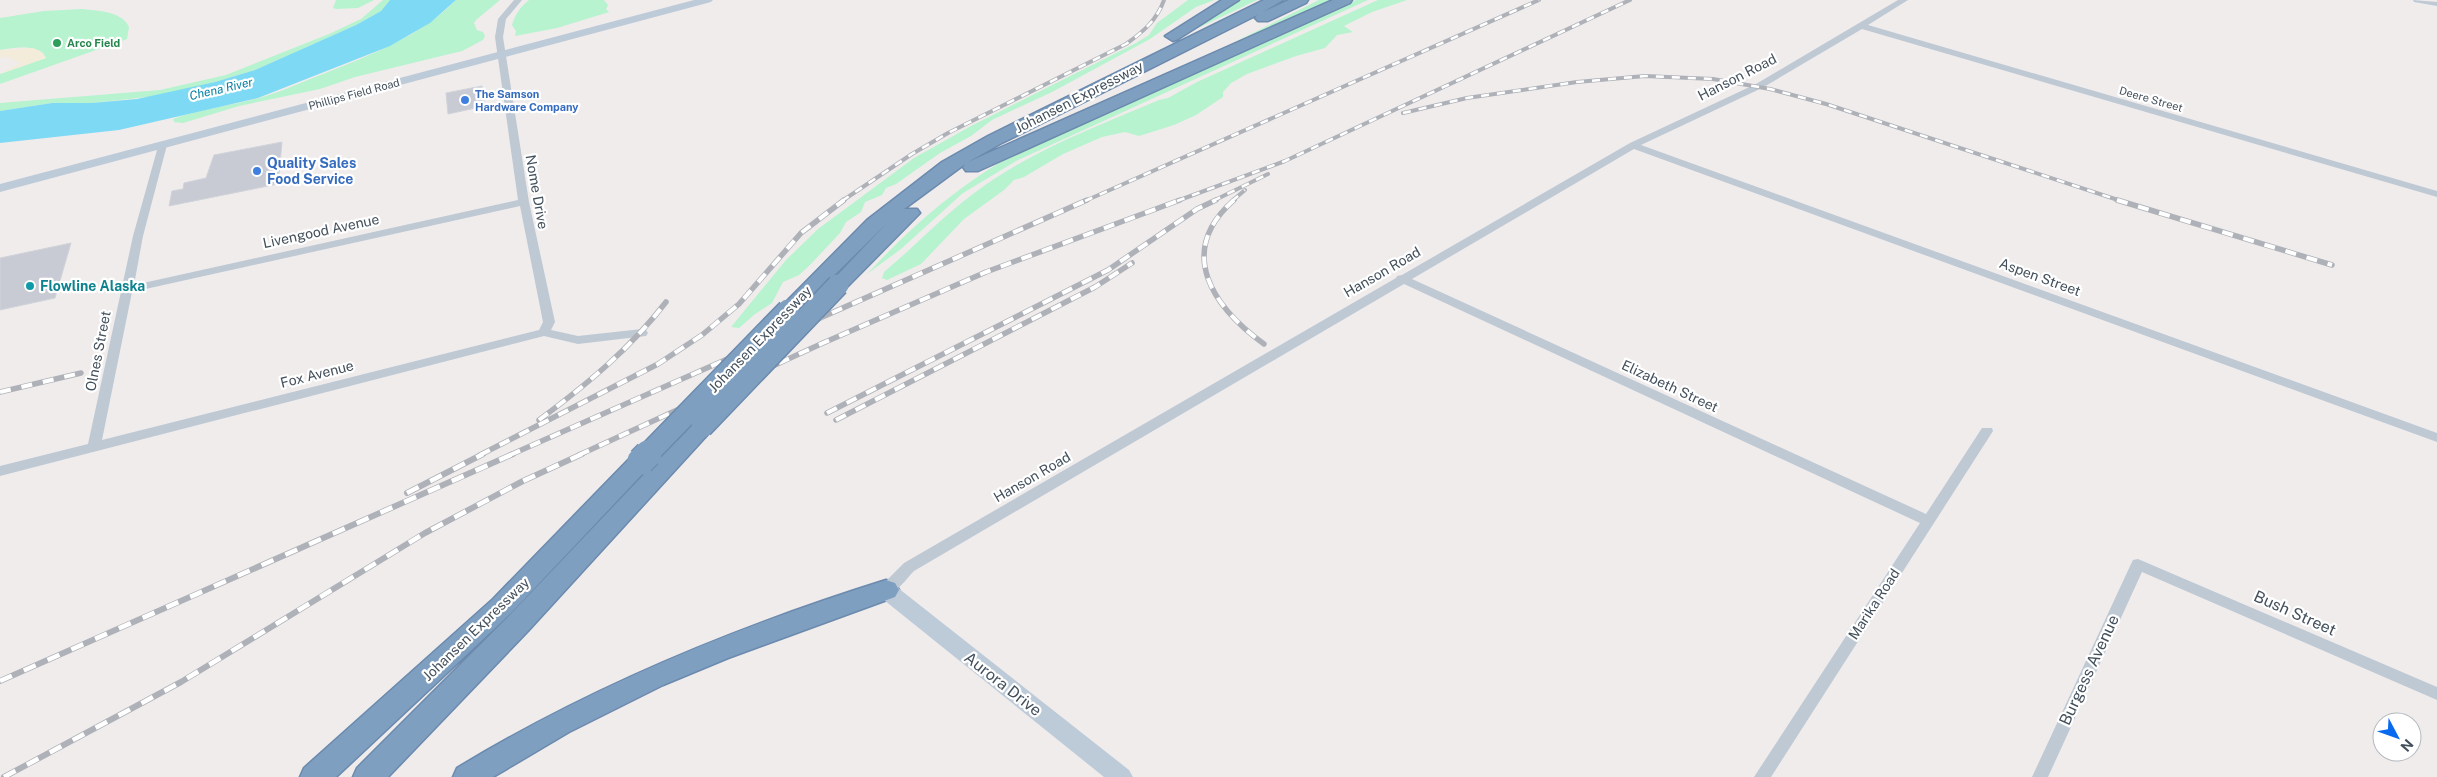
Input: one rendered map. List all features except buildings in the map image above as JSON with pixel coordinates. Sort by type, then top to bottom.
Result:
[{"type":"highway","points":[[994,140],[1039,110],[1154,47],[1232,0]]},
{"type":"highway","name":"Johansen Expressway","points":[[315,777],[502,606],[788,310],[897,204],[932,177],[994,140],[1276,0]]},
{"type":"highway","name":"Johansen Expressway","points":[[368,777],[518,624],[887,233],[939,190],[969,169],[1042,128],[1301,0]]},
{"type":"highway","points":[[969,169],[1345,0]]},
{"type":"highway","points":[[468,777],[511,750],[628,689],[717,651],[886,590]]},
{"type":"street","name":"Nome Drive","points":[[518,0],[506,12],[500,25],[499,37],[524,202],[549,322],[544,332]]},
{"type":"street","name":"Phillips Field Road","points":[[0,188],[707,0]]},
{"type":"street","name":"Hanson Road","points":[[886,590],[909,567],[1401,278],[1633,144],[1759,86],[1904,0]]},
{"type":"street","points":[[2417,0],[2437,4]]},
{"type":"street","name":"Deere Street","points":[[1859,26],[2437,194]]},
{"type":"street","name":"Aspen Street","points":[[1633,144],[2437,438]]},
{"type":"street","name":"Olnes Street","points":[[94,448],[147,196],[162,145]]},
{"type":"street","name":"Livengood Avenue","points":[[126,290],[524,202]]},
{"type":"street","name":"Elizabeth Street","points":[[1401,278],[1928,522]]},
{"type":"street","name":"Fox Avenue","points":[[0,471],[544,332],[578,340],[642,333]]},
{"type":"street","name":"Marika Road","points":[[1762,777],[1988,431]]},
{"type":"street","name":"Bush Street","points":[[2138,564],[2437,694]]},
{"type":"street","name":"Burgess Avenue","points":[[2040,777],[2138,564]]},
{"type":"street","name":"Aurora Drive","points":[[886,590],[1121,777]]},
{"type":"green space","points":[[336,0],[374,0],[358,8],[336,9],[333,8]]},
{"type":"green space","points":[[383,0],[390,0],[381,11],[356,25],[255,70],[215,82],[157,96],[91,103],[52,103],[0,111],[0,103],[160,90],[226,75],[329,34],[361,19]]},
{"type":"green space","points":[[456,0],[500,0],[474,23],[477,30],[483,32],[485,36],[483,40],[462,51],[355,77],[320,89],[239,106],[183,123],[174,122],[173,119],[275,93],[376,52],[394,44],[427,24]]},
{"type":"green space","points":[[529,0],[604,0],[608,5],[606,9],[609,12],[557,28],[515,36],[516,31],[512,25],[513,21],[520,8]]},
{"type":"green space","points":[[1188,0],[1214,0],[1196,7],[1150,39],[1052,92],[992,120],[971,136],[940,153],[896,184],[886,188],[882,195],[865,202],[861,212],[846,222],[840,233],[811,264],[799,275],[783,282],[772,303],[739,328],[731,327],[786,260],[818,229],[914,158],[971,126],[1136,43],[1149,35],[1157,23]]},
{"type":"green space","points":[[1241,0],[1257,0],[1175,39]]},
{"type":"green space","points":[[1319,0],[1341,0],[1197,61]]},
{"type":"green space","points":[[1356,0],[1368,0],[1018,160],[963,193],[901,249],[867,274],[932,212],[1004,160]]},
{"type":"green space","points":[[1378,0],[1407,0],[1372,12],[1344,26],[1353,32],[1337,35],[1325,48],[1296,56],[1247,74],[1231,83],[1223,92],[1223,97],[1196,115],[1174,125],[1139,136],[1125,132],[1102,137],[1063,154],[1024,177],[1014,180],[1004,190],[964,219],[921,264],[887,280],[882,278],[884,272],[950,213],[973,194],[1016,165],[1063,141],[1159,100],[1168,98],[1197,82]]},
{"type":"green space","name":"Arco Field","points":[[82,9],[102,11],[121,18],[129,27],[127,39],[0,84],[0,74],[46,58],[43,53],[32,48],[0,50],[0,18],[44,11]]},
{"type":"sand","points":[[33,48],[42,52],[46,58],[0,74],[20,63],[8,57],[0,58],[0,50]]},
{"type":"water","name":"Chena River","points":[[390,0],[456,0],[430,23],[390,46],[258,98],[119,130],[0,143],[0,111],[52,103],[91,103],[137,99],[215,82],[255,70],[356,25],[381,11]]},
{"type":"railway","points":[[842,201],[912,154],[948,133],[1126,44],[1149,25],[1158,14],[1164,0]]},
{"type":"railway","points":[[1085,201],[1539,0]]},
{"type":"railway","points":[[1177,201],[1285,161],[1630,0]]},
{"type":"railway","points":[[1403,113],[1467,98],[1577,82],[1645,76],[1713,79],[1770,89],[1826,104],[2121,201]]},
{"type":"railway","points":[[1213,201],[1268,174]]},
{"type":"railway","points":[[1232,201],[1245,190]]},
{"type":"railway","points":[[480,455],[658,364],[702,335],[739,304],[801,233],[844,200]]},
{"type":"railway","points":[[510,455],[1087,200]]},
{"type":"railway","points":[[579,455],[823,343],[986,272],[1180,200]]},
{"type":"railway","points":[[827,413],[1108,270],[1197,209],[1216,200]]},
{"type":"railway","points":[[1234,200],[1216,220],[1207,239],[1204,259],[1208,278],[1217,296],[1230,313],[1264,344]]},
{"type":"railway","points":[[2117,200],[2332,265]]},
{"type":"railway","points":[[836,420],[1095,287],[1132,263]]},
{"type":"railway","points":[[539,420],[607,366],[638,335],[666,302]]},
{"type":"railway","points":[[0,392],[81,373]]},
{"type":"railway","points":[[407,493],[483,454]]},
{"type":"railway","points":[[0,681],[513,454]]},
{"type":"railway","points":[[4,777],[181,682],[425,533],[523,481],[582,454]]},
{"type":"place","name":"Arco Field","points":[[57,43]]},
{"type":"place","name":"The Samson Hardware Company","points":[[465,100]]},
{"type":"place","name":"Quality Sales Food Service","points":[[257,171]]},
{"type":"place","name":"Flowline Alaska","points":[[30,286]]}]
